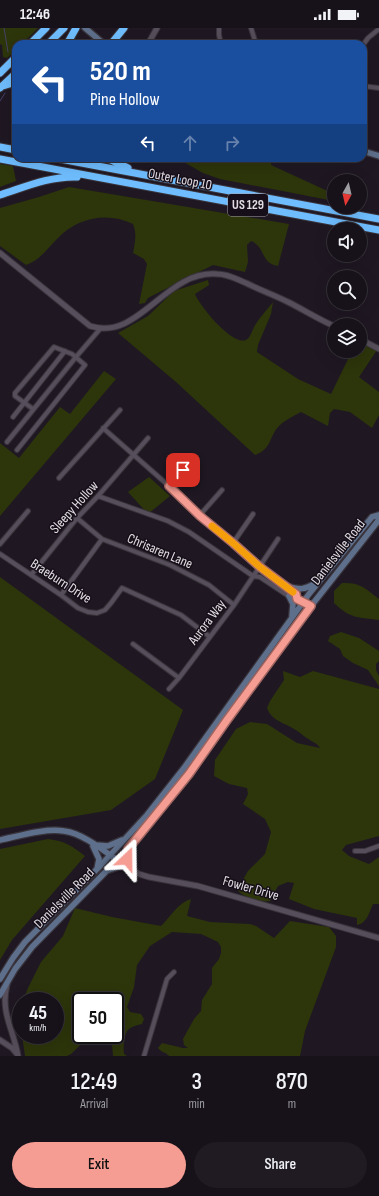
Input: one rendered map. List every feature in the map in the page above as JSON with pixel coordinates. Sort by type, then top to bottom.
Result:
[{"type":"highway","points":[[34,40],[46,28]]},
{"type":"highway","points":[[52,40],[64,28]]},
{"type":"highway","points":[[69,40],[76,28]]},
{"type":"highway","points":[[114,40],[124,28]]},
{"type":"highway","points":[[0,73],[12,61]]},
{"type":"highway","points":[[0,87],[12,76]]},
{"type":"highway","points":[[0,87],[12,83]]},
{"type":"highway","points":[[0,146],[12,148]]},
{"type":"highway","name":"Outer Loop 10","points":[[0,159],[12,161]]},
{"type":"highway","name":"Outer Loop 10","points":[[16,162],[379,230]]},
{"type":"highway","points":[[78,162],[145,174]]},
{"type":"highway","name":"US 129","points":[[114,162],[145,174],[379,218]]},
{"type":"highway","points":[[0,195],[42,181],[66,176],[90,177],[116,181]]},
{"type":"main road","points":[[85,28],[100,40]]},
{"type":"main road","points":[[367,152],[379,156]]},
{"type":"main road","name":"Danielsville Road","points":[[0,979],[13,958],[26,942],[147,815],[187,764],[303,602],[372,517],[379,515],[378,521],[311,606],[176,791],[107,872],[35,943],[20,962],[0,995]]},
{"type":"main road","points":[[286,586],[297,590],[302,590],[320,581]]},
{"type":"main road","points":[[289,596],[293,604],[291,618]]},
{"type":"main road","points":[[187,764],[193,768]]},
{"type":"main road","points":[[0,840],[54,830],[72,833],[93,844],[117,860]]},
{"type":"main road","points":[[93,844],[108,846],[126,838]]},
{"type":"main road","points":[[93,844],[99,856],[99,863],[96,870]]},
{"type":"main road","points":[[107,872],[118,867],[128,867],[128,849]]},
{"type":"street","points":[[150,40],[157,28]]},
{"type":"street","points":[[219,28],[218,35],[220,40]]},
{"type":"street","points":[[251,28],[255,40]]},
{"type":"street","points":[[367,40],[379,29]]},
{"type":"street","points":[[367,86],[379,88]]},
{"type":"street","points":[[0,253],[90,326],[100,329],[106,329],[129,322],[139,316],[171,289],[193,278],[210,274],[222,274],[234,278],[287,301],[327,322]]},
{"type":"street","points":[[7,442],[100,329]]},
{"type":"street","points":[[367,343],[379,349]]},
{"type":"street","points":[[17,450],[85,365],[76,357],[54,347],[16,393],[15,396],[33,409]]},
{"type":"street","points":[[12,417],[65,351]]},
{"type":"street","points":[[59,478],[120,410]]},
{"type":"street","points":[[103,428],[169,486],[200,516],[260,567],[296,594],[297,599]]},
{"type":"street","name":"Sleepy Hollow","points":[[31,575],[77,518],[134,456],[148,438]]},
{"type":"street","points":[[169,486],[190,462]]},
{"type":"street","points":[[200,516],[222,490]]},
{"type":"street","points":[[98,496],[168,521],[189,532],[254,576],[260,577],[294,599],[311,606]]},
{"type":"street","points":[[0,544],[28,511]]},
{"type":"street","points":[[233,543],[253,514]]},
{"type":"street","name":"Chrisaren Lane","points":[[77,518],[102,539],[170,565],[209,585],[234,605]]},
{"type":"street","points":[[61,595],[102,539]]},
{"type":"street","name":"Aurora Way","points":[[169,689],[234,605],[278,539]]},
{"type":"street","name":"Braeburn Drive","points":[[0,554],[78,608],[88,612],[97,613],[104,610],[122,588],[181,616],[210,637]]},
{"type":"street","points":[[133,644],[179,678]]},
{"type":"street","points":[[355,850],[365,851],[379,846]]},
{"type":"street","name":"Fowler Drive","points":[[117,860],[138,874],[198,886],[379,938]]},
{"type":"street","points":[[144,1056],[167,979],[174,972]]},
{"type":"street","points":[[7,983],[4,1013],[17,1048],[18,1056]]},
{"type":"street","points":[[0,1040],[12,1048],[18,1056]]},
{"type":"green space","points":[[0,28],[38,28],[26,40],[12,40],[12,54],[7,58],[3,57],[2,45],[0,44]]},
{"type":"green space","points":[[184,162],[271,162],[271,165],[327,191],[327,200],[220,179],[203,173]]},
{"type":"green space","points":[[0,164],[13,166],[16,181],[0,187]]},
{"type":"green space","points":[[69,187],[289,224],[278,266],[268,262],[259,247],[251,241],[247,245],[248,262],[245,272],[213,265],[148,298],[145,303],[139,304],[147,264],[144,259],[133,253],[135,235],[133,224],[123,220],[103,217],[83,222],[73,226],[65,232],[39,258],[26,265],[0,246],[0,208]]},
{"type":"green space","points":[[208,280],[209,285],[195,294],[209,315],[225,331],[240,340],[246,340],[249,338],[256,324],[273,302],[271,314],[258,345],[257,352],[298,379],[331,394],[349,358],[367,358],[367,345],[377,350],[359,377],[379,392],[379,415],[372,428],[350,412],[334,409],[330,413],[328,426],[301,412],[279,426],[265,449],[255,455],[176,382],[118,333],[148,316],[174,291]]},
{"type":"green space","points":[[104,371],[116,379],[0,516],[0,443],[19,458],[60,407],[70,414]]},
{"type":"green space","points":[[149,477],[170,496],[148,514],[128,492]]},
{"type":"green space","points":[[0,577],[183,710],[155,779],[111,810],[0,829]]},
{"type":"green space","points":[[342,583],[358,585],[379,599],[379,620],[360,618],[350,615],[334,603],[334,591]]},
{"type":"green space","points":[[341,632],[359,638],[379,651],[379,661],[376,664],[376,670],[379,676],[379,686],[368,670],[353,663],[343,656],[340,649],[328,641],[330,636]]},
{"type":"green space","points":[[283,671],[300,677],[313,671],[379,689],[379,836],[346,845],[342,850],[349,856],[369,864],[379,857],[379,904],[373,904],[365,920],[357,925],[357,918],[314,909],[289,899],[294,883],[288,882],[278,886],[270,901],[252,899],[243,895],[237,890],[248,871],[265,854],[271,832],[265,819],[243,804],[248,794],[247,788],[229,784],[214,776],[215,760],[236,729],[250,722],[267,724],[297,743],[320,748],[317,744],[296,730],[275,719],[267,708],[284,680]]},
{"type":"green space","points":[[48,839],[68,844],[85,856],[12,940],[0,960],[0,849]]},
{"type":"green space","points":[[191,899],[187,916],[210,922],[250,924],[256,926],[274,938],[290,921],[329,927],[336,936],[336,947],[305,1031],[300,1056],[169,1056],[159,1050],[158,1048],[162,1043],[188,1048],[184,1045],[183,1039],[194,1019],[201,1011],[202,1000],[212,984],[212,968],[219,959],[221,953],[221,947],[218,942],[201,934],[172,932],[150,946],[137,965],[134,987],[127,1007],[130,1012],[141,1014],[144,1019],[142,1024],[127,1031],[124,1040],[124,992],[72,992],[72,1044],[82,1044],[67,1056],[25,1056],[23,1044],[64,1044],[64,992],[26,992],[41,962],[63,936],[75,908],[112,917],[161,926],[179,906]]},
{"type":"green space","points":[[112,1044],[124,1044],[124,1054],[127,1056],[113,1056]]},
{"type":"waterway","points":[[4,28],[8,52]]},
{"type":"waterway","points":[[0,101],[5,93]]},
{"type":"slow traffic","points":[[212,526],[260,567],[293,592]]},
{"type":"route","points":[[127,859],[128,849],[189,774],[311,606],[297,599],[296,594],[260,567],[200,516],[169,486],[183,470]]}]
